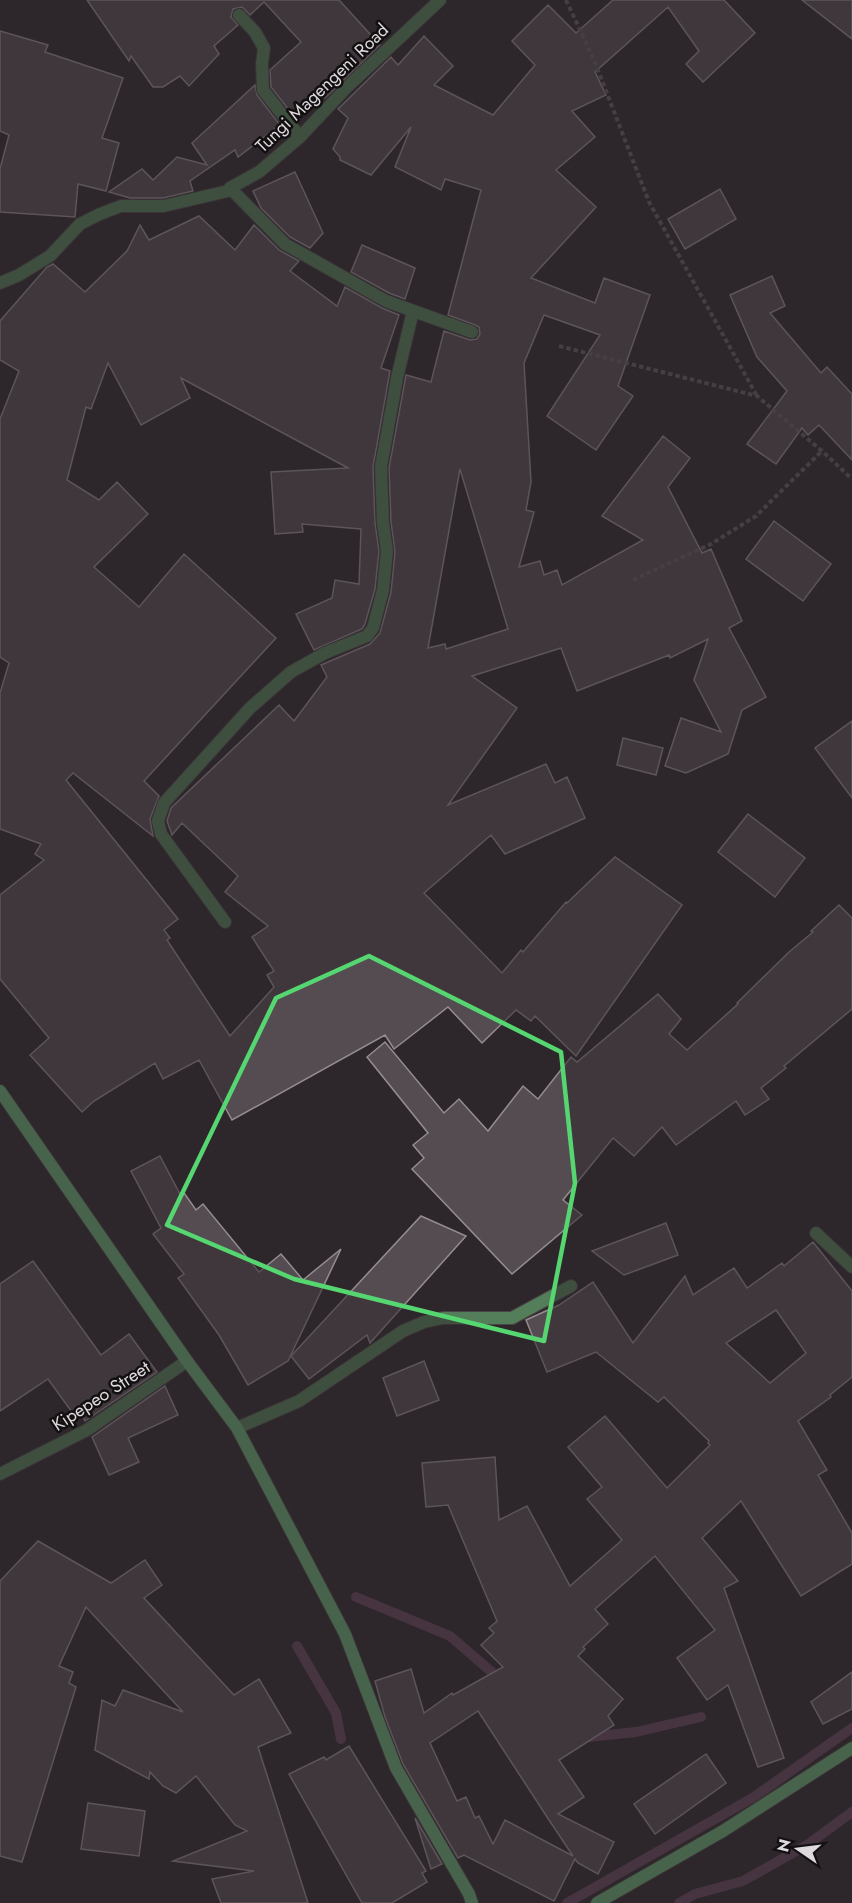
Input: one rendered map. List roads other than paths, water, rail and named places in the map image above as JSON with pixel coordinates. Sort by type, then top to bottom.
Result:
[{"type":"street","name":"Tungi Magengeni Road","points":[[0,283],[19,275],[50,256],[80,224],[100,214],[121,206],[164,206],[232,190],[230,188],[259,172],[300,137],[347,87],[440,0]]},
{"type":"street","points":[[239,15],[255,32],[264,48],[263,90],[300,137]]},
{"type":"street","points":[[232,190],[285,244],[386,301],[472,332]]},
{"type":"street","points":[[225,922],[161,834],[158,821],[165,803],[250,708],[291,672],[325,653],[367,636],[373,628],[383,590],[387,551],[383,523],[381,467],[397,378],[413,311]]},
{"type":"street","points":[[0,1091],[237,1428],[345,1634],[396,1768],[469,1894],[472,1903]]},
{"type":"street","points":[[816,1233],[852,1267]]},
{"type":"street","points":[[237,1428],[299,1401],[403,1331],[424,1322],[443,1318],[512,1318],[571,1286]]},
{"type":"street","name":"Kipepeo Street","points":[[0,1474],[87,1430],[187,1360]]},
{"type":"street","points":[[597,1903],[723,1832],[852,1748]]},
{"type":"waterway","points":[[356,1597],[450,1636],[502,1681]]},
{"type":"waterway","points":[[297,1646],[336,1713],[341,1739]]},
{"type":"waterway","points":[[584,1735],[588,1737],[636,1732],[701,1717]]},
{"type":"waterway","points":[[567,1903],[754,1797],[852,1728]]},
{"type":"waterway","points":[[679,1903],[695,1894],[743,1881],[807,1845],[852,1812]]}]
